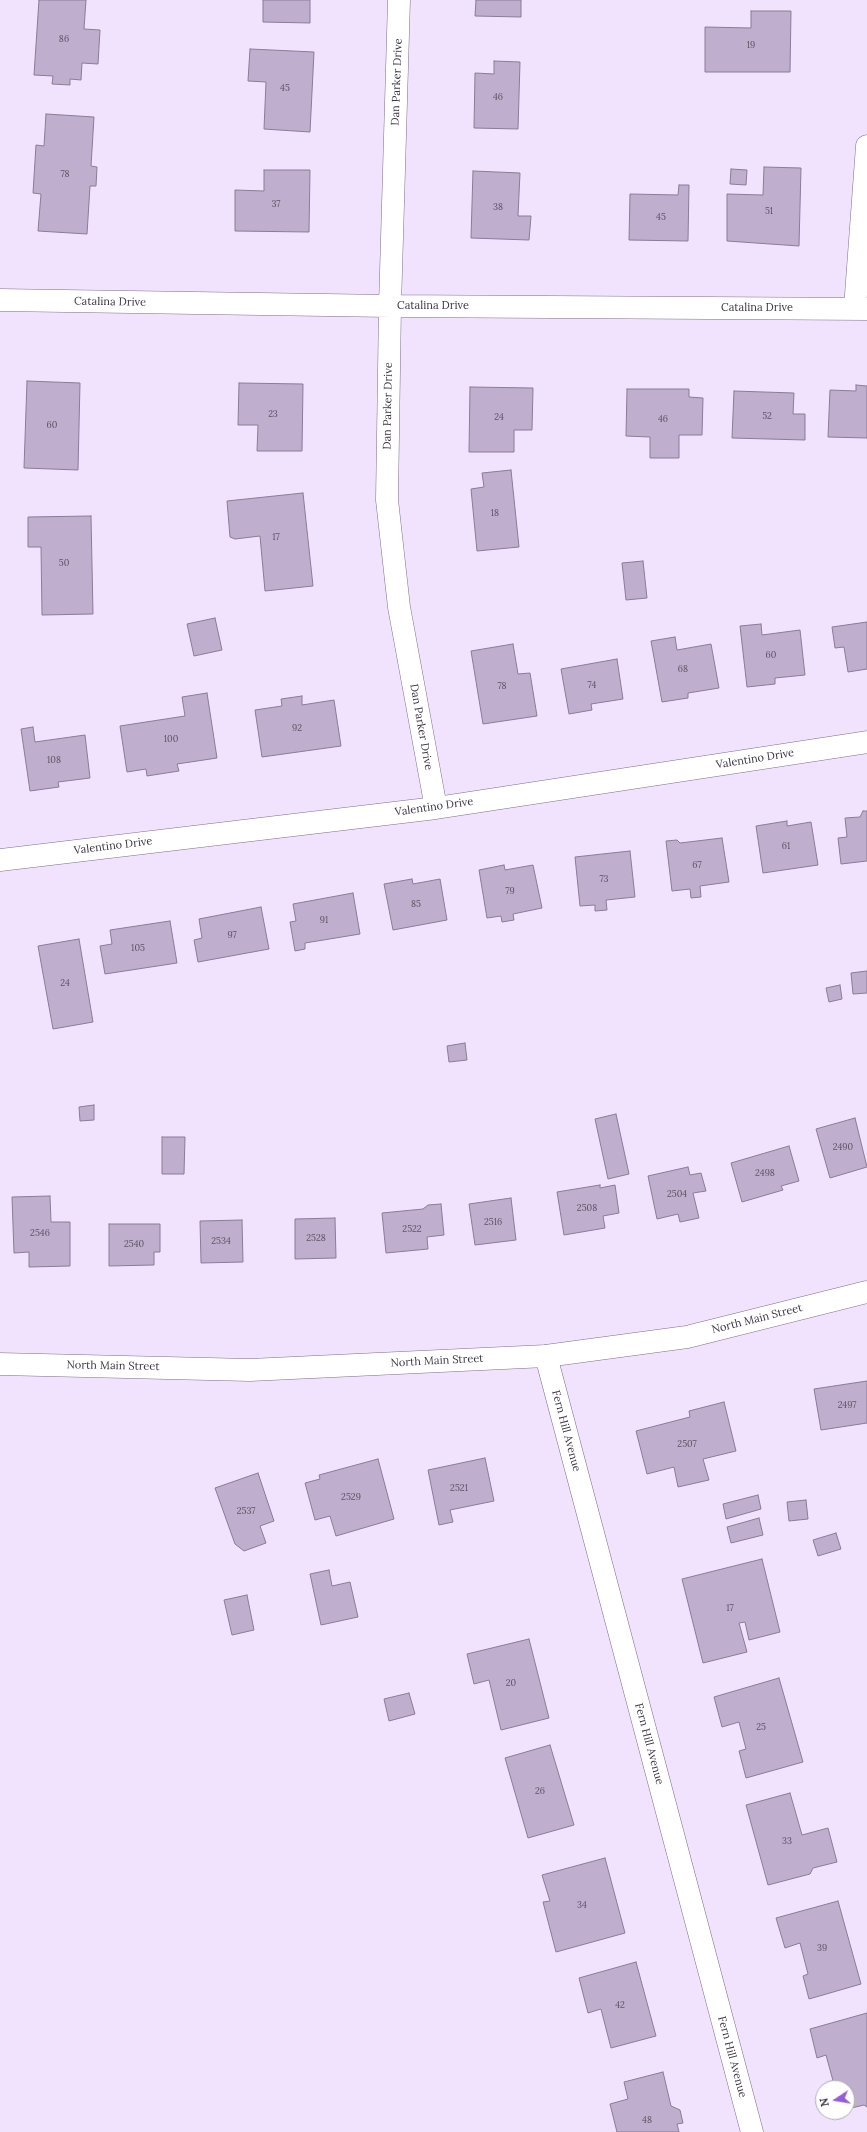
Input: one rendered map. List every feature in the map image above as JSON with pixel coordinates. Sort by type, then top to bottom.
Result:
[{"type":"street","name":"Dan Parker Drive","points":[[399,0],[390,306],[387,500],[399,607],[436,808]]},
{"type":"street","points":[[861,309],[867,146]]},
{"type":"street","name":"Catalina Drive","points":[[0,300],[390,306],[861,309]]},
{"type":"street","name":"Valentino Drive","points":[[0,860],[436,808],[867,742]]},
{"type":"street","name":"North Main Street","points":[[0,1364],[250,1370],[546,1356],[687,1337],[867,1292]]},
{"type":"street","name":"Fern Hill Avenue","points":[[546,1356],[752,2132]]},
{"type":"building","points":[[39,0],[86,0],[84,29],[100,30],[98,64],[82,63],[81,80],[70,79],[70,85],[52,84],[53,76],[34,75]]},
{"type":"building","points":[[263,0],[310,0],[310,23],[263,22]]},
{"type":"building","points":[[476,0],[521,0],[521,17],[475,16]]},
{"type":"building","points":[[751,11],[791,11],[790,72],[705,72],[705,27],[751,28]]},
{"type":"building","points":[[250,49],[314,52],[310,132],[264,129],[266,82],[248,81]]},
{"type":"building","points":[[494,61],[520,62],[518,129],[474,128],[475,73],[494,74]]},
{"type":"building","points":[[46,114],[94,117],[91,166],[97,167],[96,186],[90,186],[87,234],[38,231],[41,194],[33,193],[36,145],[44,146]]},
{"type":"building","points":[[764,167],[801,168],[799,246],[727,241],[727,194],[763,195]]},
{"type":"building","points":[[731,169],[747,170],[746,185],[730,184]]},
{"type":"building","points":[[264,170],[310,170],[309,232],[235,231],[235,190],[264,191]]},
{"type":"building","points":[[473,171],[520,173],[518,216],[531,216],[529,240],[471,238]]},
{"type":"building","points":[[679,185],[689,185],[688,241],[629,240],[630,194],[678,195]]},
{"type":"building","points":[[27,381],[80,383],[78,470],[24,468]]},
{"type":"building","points":[[239,383],[303,384],[302,451],[257,451],[258,425],[238,425]]},
{"type":"building","points":[[856,385],[867,386],[867,438],[828,437],[830,390],[856,391]]},
{"type":"building","points":[[470,387],[533,388],[532,430],[514,430],[514,452],[469,452]]},
{"type":"building","points":[[627,389],[689,389],[689,397],[703,398],[702,435],[679,435],[679,458],[650,458],[650,437],[626,436]]},
{"type":"building","points":[[734,391],[794,393],[793,414],[805,414],[805,440],[732,438]]},
{"type":"building","points":[[511,470],[519,547],[477,551],[471,489],[484,487],[482,473]]},
{"type":"building","points":[[303,493],[313,586],[265,591],[260,536],[235,539],[230,537],[227,501]]},
{"type":"building","points":[[91,516],[93,614],[42,615],[41,547],[28,547],[28,517]]},
{"type":"building","points":[[643,561],[647,598],[626,600],[622,563]]},
{"type":"building","points":[[215,618],[222,650],[194,656],[187,624]]},
{"type":"building","points":[[867,622],[867,669],[848,672],[844,647],[835,648],[832,627]]},
{"type":"building","points":[[761,624],[762,635],[800,630],[805,675],[775,678],[775,684],[747,687],[740,626]]},
{"type":"building","points":[[675,637],[677,650],[711,644],[719,688],[688,693],[688,698],[662,702],[651,641]]},
{"type":"building","points":[[513,644],[518,674],[530,673],[537,716],[483,724],[471,651]]},
{"type":"building","points":[[617,659],[623,699],[591,704],[592,710],[569,714],[561,669]]},
{"type":"building","points":[[207,693],[217,758],[177,764],[179,771],[147,776],[146,769],[127,772],[120,726],[185,716],[182,697]]},
{"type":"building","points":[[302,696],[302,705],[334,700],[341,746],[262,757],[255,710],[282,706],[281,699]]},
{"type":"building","points":[[33,727],[35,742],[85,735],[90,778],[58,782],[59,787],[30,791],[21,729]]},
{"type":"building","points":[[863,811],[867,811],[867,861],[841,864],[838,838],[847,837],[845,818],[860,817]]},
{"type":"building","points":[[787,821],[787,826],[811,822],[818,865],[763,873],[756,826]]},
{"type":"building","points":[[722,838],[729,882],[700,886],[701,897],[691,898],[690,889],[672,891],[666,841],[677,840],[680,843]]},
{"type":"building","points":[[630,851],[635,897],[606,900],[607,910],[595,911],[595,905],[580,906],[575,857]]},
{"type":"building","points":[[504,865],[505,870],[533,865],[542,908],[513,914],[514,920],[502,922],[501,916],[487,918],[479,870]]},
{"type":"building","points":[[412,879],[413,884],[440,879],[447,920],[393,930],[384,884]]},
{"type":"building","points":[[353,893],[360,934],[305,943],[305,949],[295,951],[290,922],[296,921],[293,904]]},
{"type":"building","points":[[261,907],[269,949],[198,962],[194,940],[202,938],[199,919]]},
{"type":"building","points":[[170,921],[177,963],[105,974],[100,946],[112,944],[110,930]]},
{"type":"building","points":[[79,939],[93,1022],[53,1029],[38,946]]},
{"type":"building","points":[[867,971],[867,993],[853,994],[851,973]]},
{"type":"building","points":[[840,985],[842,999],[829,1002],[826,988]]},
{"type":"building","points":[[465,1043],[467,1060],[449,1062],[447,1046]]},
{"type":"building","points":[[94,1105],[94,1120],[80,1121],[79,1107]]},
{"type":"building","points":[[616,1114],[629,1174],[608,1179],[595,1119]]},
{"type":"building","points":[[855,1118],[867,1167],[830,1178],[816,1129]]},
{"type":"building","points":[[162,1137],[185,1137],[184,1174],[162,1174]]},
{"type":"building","points":[[789,1146],[799,1181],[781,1186],[783,1190],[742,1202],[731,1163]]},
{"type":"building","points":[[688,1167],[690,1175],[701,1173],[706,1191],[693,1193],[699,1218],[680,1222],[678,1214],[657,1219],[648,1176]]},
{"type":"building","points":[[600,1185],[600,1188],[615,1185],[619,1213],[603,1216],[605,1228],[564,1235],[557,1192]]},
{"type":"building","points":[[50,1196],[51,1222],[70,1222],[70,1266],[29,1267],[29,1252],[14,1253],[12,1197]]},
{"type":"building","points":[[511,1198],[516,1240],[475,1245],[469,1204]]},
{"type":"building","points":[[441,1204],[444,1235],[427,1237],[428,1249],[386,1253],[382,1213],[423,1209],[428,1205]]},
{"type":"building","points":[[335,1218],[336,1258],[295,1259],[295,1219]]},
{"type":"building","points":[[242,1220],[243,1262],[201,1263],[200,1221]]},
{"type":"building","points":[[109,1224],[160,1224],[160,1252],[154,1252],[154,1265],[109,1266]]},
{"type":"building","points":[[867,1381],[867,1423],[821,1430],[814,1389]]},
{"type":"building","points":[[724,1402],[736,1451],[703,1459],[709,1480],[678,1487],[674,1467],[647,1474],[636,1431],[690,1417],[689,1411]]},
{"type":"building","points":[[485,1458],[494,1501],[450,1510],[453,1522],[439,1525],[428,1470]]},
{"type":"building","points":[[378,1459],[394,1519],[336,1536],[330,1516],[315,1520],[305,1483],[320,1479],[319,1475]]},
{"type":"building","points":[[258,1473],[274,1521],[260,1526],[266,1543],[244,1551],[235,1544],[215,1488]]},
{"type":"building","points":[[758,1495],[761,1509],[726,1519],[723,1504]]},
{"type":"building","points":[[806,1500],[808,1519],[789,1521],[787,1502]]},
{"type":"building","points":[[759,1518],[763,1535],[731,1543],[727,1527]]},
{"type":"building","points":[[836,1533],[841,1549],[818,1556],[813,1540]]},
{"type":"building","points":[[762,1559],[780,1632],[749,1640],[745,1622],[739,1623],[747,1652],[703,1663],[682,1579]]},
{"type":"building","points":[[329,1570],[332,1586],[350,1582],[358,1617],[321,1625],[310,1574]]},
{"type":"building","points":[[247,1595],[254,1630],[232,1635],[224,1600]]},
{"type":"building","points":[[529,1639],[549,1718],[501,1730],[489,1680],[474,1684],[467,1654]]},
{"type":"building","points":[[779,1678],[803,1762],[746,1778],[739,1751],[746,1749],[739,1722],[722,1727],[714,1697]]},
{"type":"building","points":[[409,1693],[415,1714],[389,1721],[384,1699]]},
{"type":"building","points":[[550,1745],[574,1825],[528,1838],[505,1758]]},
{"type":"building","points":[[790,1793],[802,1835],[828,1828],[837,1862],[813,1868],[810,1874],[768,1885],[746,1805]]},
{"type":"building","points":[[605,1858],[625,1933],[556,1952],[543,1902],[550,1901],[542,1875]]},
{"type":"building","points":[[838,1901],[861,1984],[809,1999],[803,1976],[808,1974],[800,1943],[785,1948],[776,1918]]},
{"type":"building","points":[[636,1962],[656,2036],[611,2048],[601,2009],[588,2013],[579,1978]]},
{"type":"building","points":[[867,2013],[867,2107],[864,2105],[855,2107],[855,2080],[833,2080],[826,2055],[817,2058],[810,2029]]},
{"type":"building","points":[[663,2072],[671,2106],[680,2110],[683,2123],[677,2124],[679,2132],[617,2132],[610,2104],[628,2099],[624,2082]]}]
